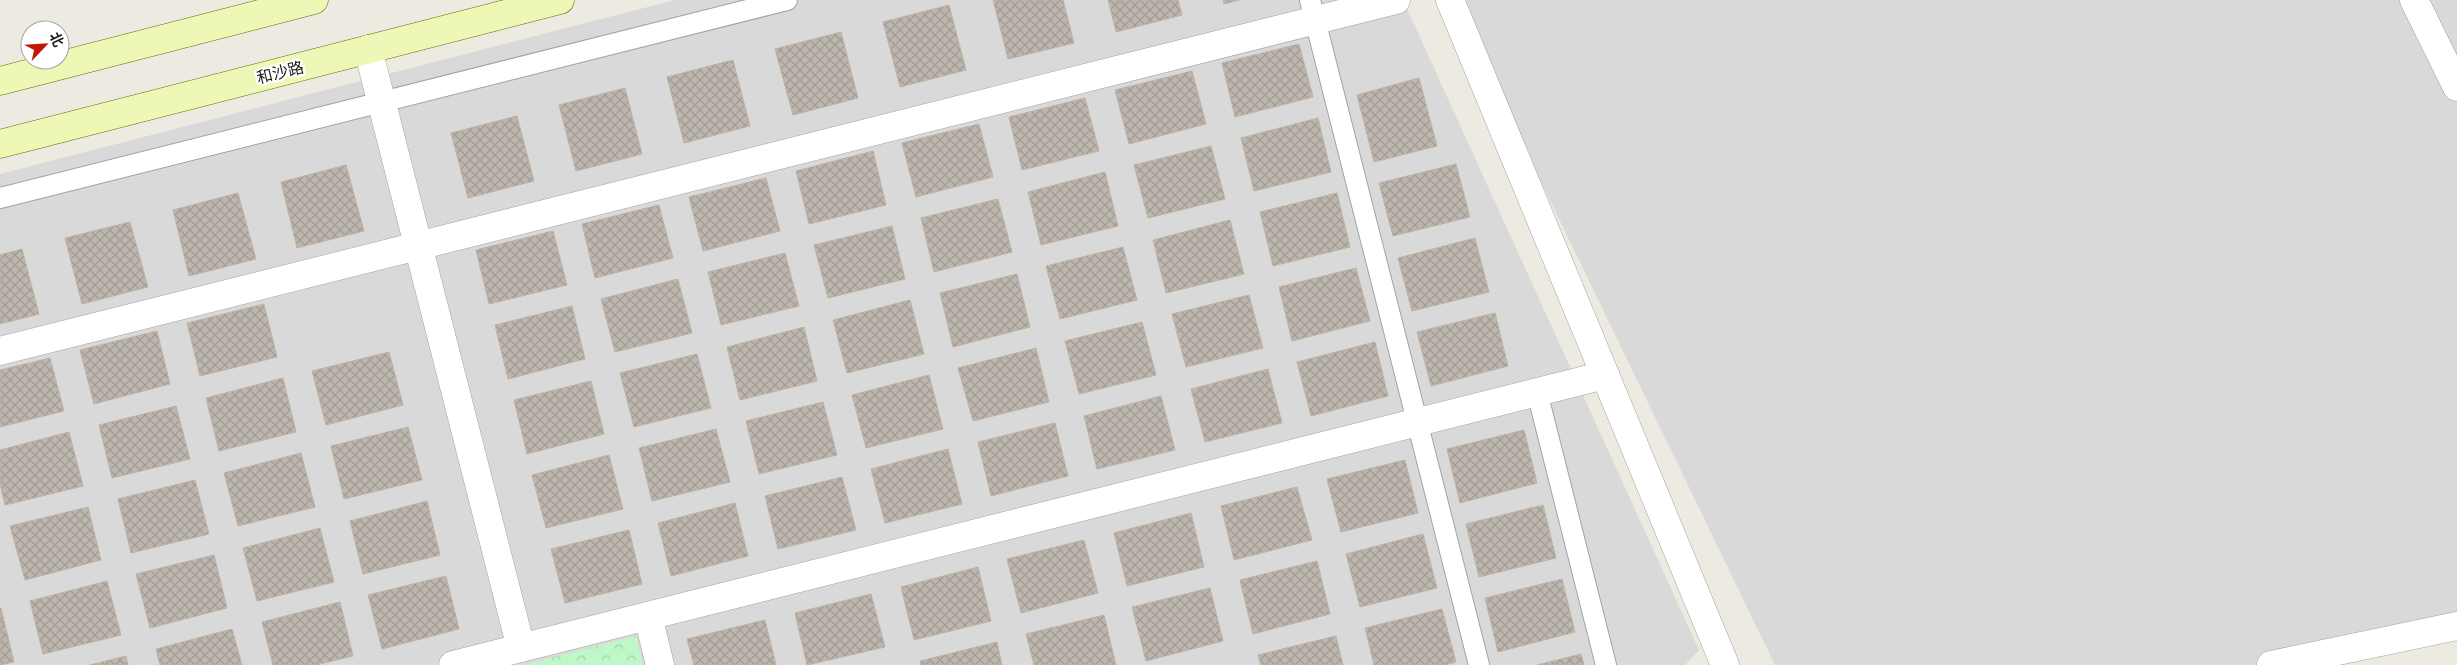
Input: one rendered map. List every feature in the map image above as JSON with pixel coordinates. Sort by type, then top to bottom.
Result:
[{"type":"main road","points":[[0,81],[314,0]]},
{"type":"main road","name":"和沙路","points":[[0,144],[560,0]]},
{"type":"street","points":[[0,351],[418,246],[1313,10],[1396,0]]},
{"type":"street","points":[[1450,0],[1725,665]]},
{"type":"street","points":[[2414,0],[2457,87]]},
{"type":"street","points":[[368,49],[521,648]]},
{"type":"street","points":[[453,665],[1605,375]]},
{"type":"street","points":[[648,616],[660,665]]},
{"type":"street","points":[[2271,665],[2457,626]]},
{"type":"lane","points":[[0,198],[787,0]]},
{"type":"lane","points":[[1313,10],[1479,665]]},
{"type":"lane","points":[[1537,392],[1606,665]]},
{"type":"shaded area","points":[[675,0],[1403,0],[1699,650],[1685,665],[0,665],[0,174]]},
{"type":"shaded area","points":[[1453,0],[2457,0],[2457,626],[2271,665],[1775,665]]},
{"type":"green space","points":[[636,636],[643,665],[523,665]]},
{"type":"building","points":[[993,0],[1063,0],[1074,43],[1008,59]]},
{"type":"building","points":[[1108,0],[1178,0],[1182,15],[1116,32]]},
{"type":"building","points":[[1223,0],[1239,0],[1224,4]]},
{"type":"building","points":[[949,5],[966,70],[900,87],[883,22]]},
{"type":"building","points":[[841,32],[858,98],[793,115],[775,49]]},
{"type":"building","points":[[1299,44],[1313,97],[1235,117],[1222,63]]},
{"type":"building","points":[[733,60],[750,126],[684,143],[667,77]]},
{"type":"building","points":[[1192,71],[1206,124],[1129,144],[1115,90]]},
{"type":"building","points":[[1419,78],[1437,146],[1374,162],[1357,95]]},
{"type":"building","points":[[625,88],[642,154],[576,171],[559,105]]},
{"type":"building","points":[[1085,98],[1099,151],[1022,170],[1009,117]]},
{"type":"building","points":[[517,116],[534,181],[468,198],[451,133]]},
{"type":"building","points":[[1318,118],[1331,172],[1254,191],[1241,138]]},
{"type":"building","points":[[979,124],[993,177],[916,197],[902,143]]},
{"type":"building","points":[[1211,146],[1225,199],[1148,218],[1134,165]]},
{"type":"building","points":[[873,151],[886,205],[809,224],[796,171]]},
{"type":"building","points":[[1456,164],[1470,217],[1393,236],[1379,183]]},
{"type":"building","points":[[346,165],[364,231],[297,248],[281,182]]},
{"type":"building","points":[[1105,172],[1118,226],[1041,245],[1028,192]]},
{"type":"building","points":[[766,178],[780,231],[703,251],[689,197]]},
{"type":"building","points":[[238,193],[256,259],[189,276],[173,210]]},
{"type":"building","points":[[1337,193],[1350,247],[1273,266],[1260,212]]},
{"type":"building","points":[[998,199],[1012,252],[934,272],[921,218]]},
{"type":"building","points":[[659,205],[673,258],[595,278],[582,224]]},
{"type":"building","points":[[1230,220],[1244,274],[1166,293],[1153,240]]},
{"type":"building","points":[[130,222],[148,287],[82,304],[65,238]]},
{"type":"building","points":[[892,226],[905,279],[828,298],[814,245]]},
{"type":"building","points":[[553,231],[567,285],[489,304],[476,250]]},
{"type":"building","points":[[1475,238],[1489,292],[1412,311],[1398,258]]},
{"type":"building","points":[[1123,247],[1137,300],[1060,319],[1046,266]]},
{"type":"building","points":[[22,249],[39,314],[0,324],[0,255]]},
{"type":"building","points":[[785,253],[799,306],[721,325],[708,272]]},
{"type":"building","points":[[1356,268],[1370,321],[1292,341],[1279,287]]},
{"type":"building","points":[[1017,274],[1030,327],[953,347],[940,293]]},
{"type":"building","points":[[678,279],[692,333],[615,352],[601,299]]},
{"type":"building","points":[[1249,295],[1263,348],[1186,367],[1172,314]]},
{"type":"building","points":[[910,300],[924,354],[847,373],[833,320]]},
{"type":"building","points":[[264,304],[277,357],[200,376],[187,323]]},
{"type":"building","points":[[572,306],[585,359],[508,379],[495,325]]},
{"type":"building","points":[[1495,313],[1508,366],[1431,386],[1417,332]]},
{"type":"building","points":[[1142,322],[1156,375],[1079,394],[1065,341]]},
{"type":"building","points":[[804,327],[817,381],[740,400],[727,347]]},
{"type":"building","points":[[157,331],[170,384],[94,404],[80,350]]},
{"type":"building","points":[[1375,342],[1388,396],[1311,416],[1297,362]]},
{"type":"building","points":[[1036,348],[1049,402],[973,421],[958,368]]},
{"type":"building","points":[[389,352],[403,405],[326,425],[312,371]]},
{"type":"building","points":[[697,354],[711,408],[634,427],[620,373]]},
{"type":"building","points":[[50,358],[64,411],[0,427],[0,370]]},
{"type":"building","points":[[1268,369],[1282,423],[1205,442],[1191,389]]},
{"type":"building","points":[[929,375],[943,429],[866,448],[852,395]]},
{"type":"building","points":[[283,378],[296,432],[219,451],[206,398]]},
{"type":"building","points":[[591,381],[604,434],[527,454],[514,400]]},
{"type":"building","points":[[1161,396],[1175,450],[1097,469],[1084,416]]},
{"type":"building","points":[[823,402],[837,455],[759,474],[746,421]]},
{"type":"building","points":[[176,406],[190,459],[112,478],[99,425]]},
{"type":"building","points":[[1055,423],[1068,476],[991,496],[978,442]]},
{"type":"building","points":[[408,427],[422,480],[344,499],[331,446]]},
{"type":"building","points":[[716,429],[730,482],[652,501],[639,448]]},
{"type":"building","points":[[1524,430],[1537,483],[1460,503],[1447,449]]},
{"type":"building","points":[[69,432],[83,486],[5,505],[0,484],[0,450]]},
{"type":"building","points":[[948,449],[962,504],[885,523],[871,469]]},
{"type":"building","points":[[301,453],[315,507],[238,526],[224,473]]},
{"type":"building","points":[[609,455],[623,509],[546,528],[532,475]]},
{"type":"building","points":[[1405,460],[1418,513],[1341,532],[1327,479]]},
{"type":"building","points":[[842,477],[856,530],[778,549],[765,496]]},
{"type":"building","points":[[195,480],[209,534],[131,553],[118,499]]},
{"type":"building","points":[[1297,487],[1312,540],[1234,560],[1221,506]]},
{"type":"building","points":[[427,501],[440,555],[363,574],[350,521]]},
{"type":"building","points":[[735,503],[748,556],[671,576],[658,523]]},
{"type":"building","points":[[1543,505],[1556,558],[1479,577],[1466,524]]},
{"type":"building","points":[[88,507],[101,560],[25,580],[10,526]]},
{"type":"building","points":[[1191,513],[1204,567],[1127,586],[1114,533]]},
{"type":"building","points":[[320,528],[334,582],[257,601],[243,548]]},
{"type":"building","points":[[629,530],[642,584],[565,603],[551,549]]},
{"type":"building","points":[[1423,534],[1437,588],[1360,607],[1346,554]]},
{"type":"building","points":[[1084,540],[1098,593],[1021,613],[1007,559]]},
{"type":"building","points":[[214,555],[227,608],[150,628],[136,574]]},
{"type":"building","points":[[1317,561],[1330,614],[1253,634],[1240,580]]},
{"type":"building","points":[[978,567],[991,621],[914,640],[901,587]]},
{"type":"building","points":[[446,576],[459,629],[382,649],[368,595]]},
{"type":"building","points":[[1562,579],[1575,632],[1498,652],[1485,598]]},
{"type":"building","points":[[107,581],[121,635],[43,654],[30,601]]},
{"type":"building","points":[[1210,588],[1223,641],[1146,661],[1132,607]]},
{"type":"building","points":[[871,594],[885,647],[807,665],[795,613]]},
{"type":"building","points":[[340,602],[353,656],[316,665],[273,665],[262,622]]},
{"type":"building","points":[[0,609],[14,662],[0,665]]},
{"type":"building","points":[[1442,609],[1456,662],[1445,665],[1374,665],[1365,628]]},
{"type":"building","points":[[1104,615],[1116,665],[1034,665],[1026,634]]},
{"type":"building","points":[[765,620],[776,665],[694,665],[687,639]]},
{"type":"building","points":[[232,629],[242,665],[160,665],[156,649]]},
{"type":"building","points":[[1336,636],[1343,665],[1261,665],[1258,655]]},
{"type":"building","points":[[997,642],[1002,665],[921,665],[920,661]]},
{"type":"building","points":[[1581,654],[1584,665],[1537,665]]},
{"type":"building","points":[[126,656],[128,665],[90,665]]}]
